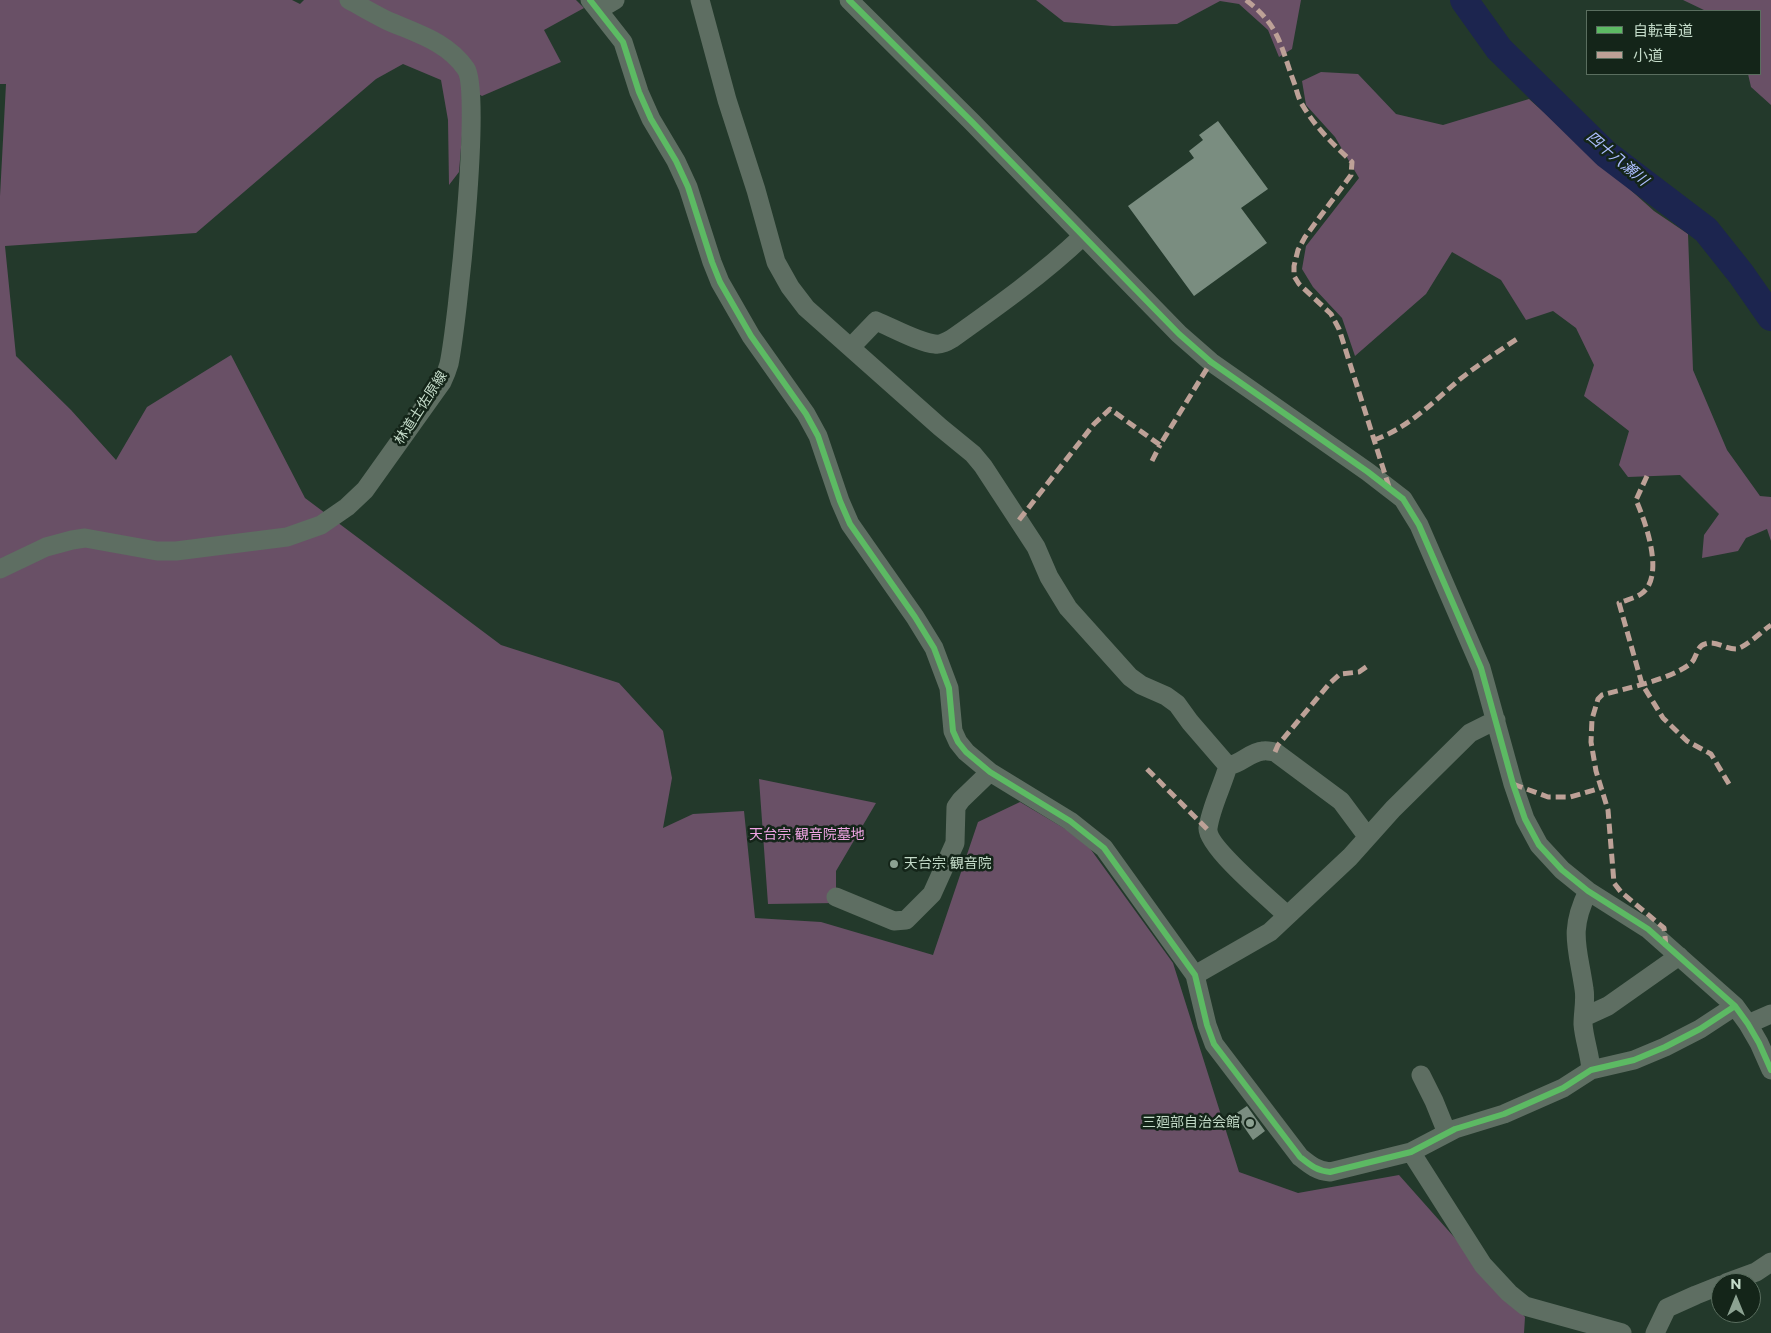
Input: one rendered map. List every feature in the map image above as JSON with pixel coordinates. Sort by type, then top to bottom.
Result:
[{"type":"street","name":"林道土佐原線","points":[[0,569],[46,548],[85,538],[157,550],[176,551],[287,537],[321,525],[347,507],[365,490],[442,382],[449,362],[468,198],[470,80],[467,71],[460,62],[451,52],[438,43],[386,20],[349,0]]},
{"type":"street","points":[[615,0],[594,5],[623,42],[638,92],[688,187],[720,282],[751,336],[806,414],[818,436],[840,501],[850,524],[915,617],[934,648],[949,688],[953,731],[958,742],[966,752],[990,772],[1070,821],[1104,848],[1195,975],[1214,1044],[1300,1157],[1320,1172],[1330,1172],[1410,1152],[1480,1120],[1504,1114],[1563,1088],[1592,1070],[1634,1060],[1665,1047],[1700,1029],[1735,1006]]},
{"type":"street","points":[[700,0],[727,100],[756,190],[776,262],[790,287],[806,308],[973,454],[983,466],[1036,547],[1049,576],[1068,608],[1130,677],[1177,704],[1228,766]]},
{"type":"street","points":[[849,0],[972,122],[1178,334],[1211,362],[1368,472],[1403,499],[1419,525],[1481,668],[1513,784],[1525,819],[1539,846],[1562,870],[1588,891],[1648,929],[1735,1006],[1759,1043],[1771,1070]]},
{"type":"street","points":[[851,347],[876,321],[926,342],[944,344],[1056,262],[1083,236]]},
{"type":"street","points":[[1195,975],[1270,932],[1350,856],[1367,836],[1470,733],[1496,720]]},
{"type":"street","points":[[1228,766],[1234,765],[1262,751],[1276,752],[1341,801],[1367,836]]},
{"type":"street","points":[[1228,766],[1208,830],[1212,841],[1223,855],[1287,915]]},
{"type":"street","points":[[836,897],[894,920],[906,920],[932,894],[955,843],[956,807],[990,772]]},
{"type":"street","points":[[1588,891],[1580,909],[1576,926],[1576,950],[1584,991],[1583,1024],[1592,1070]]},
{"type":"street","points":[[1584,1017],[1608,1006],[1678,956]]},
{"type":"street","points":[[1748,1024],[1771,1014]]},
{"type":"street","points":[[1421,1075],[1447,1134]]},
{"type":"street","points":[[1410,1152],[1483,1264],[1509,1293],[1525,1306],[1622,1333]]},
{"type":"street","points":[[1753,1273],[1771,1262]]},
{"type":"street","points":[[1655,1333],[1667,1308],[1711,1289]]},
{"type":"green space","points":[[0,0],[292,0],[300,4],[304,0],[576,0],[584,8],[544,30],[561,62],[482,96],[466,87],[459,172],[449,185],[448,120],[441,80],[403,64],[376,79],[196,233],[5,246],[16,356],[71,410],[116,460],[147,407],[231,355],[305,498],[501,645],[619,683],[663,731],[672,778],[663,828],[693,814],[744,811],[755,918],[821,922],[933,955],[978,822],[1020,802],[1084,840],[1173,963],[1239,1172],[1298,1193],[1399,1175],[1525,1317],[1524,1333],[0,1333],[0,196],[6,84],[0,84]]},
{"type":"green space","points":[[1036,0],[1301,0],[1292,49],[1279,57],[1268,30],[1239,4],[1220,1],[1177,24],[1113,26],[1064,22]]},
{"type":"green space","points":[[1683,0],[1771,0],[1771,105],[1751,87],[1748,75],[1761,75],[1761,10],[1704,10]]},
{"type":"green space","points":[[1321,72],[1358,74],[1396,114],[1443,125],[1529,99],[1654,211],[1688,234],[1693,370],[1727,450],[1760,496],[1771,497],[1771,541],[1767,529],[1746,538],[1738,551],[1702,558],[1704,535],[1719,514],[1680,475],[1628,477],[1619,465],[1629,431],[1584,396],[1594,365],[1576,328],[1553,311],[1526,320],[1501,280],[1452,252],[1426,294],[1355,356],[1342,318],[1313,287],[1302,269],[1306,246],[1359,178],[1335,137],[1306,105],[1302,81]]},
{"type":"green space","name":"天台宗 観音院墓地","points":[[759,779],[876,803],[836,871],[836,903],[768,904]]},
{"type":"building","points":[[1218,121],[1268,189],[1241,208],[1267,243],[1194,296],[1128,206],[1194,158],[1189,151],[1203,140],[1199,135]]},
{"type":"building","name":"三廻部自治会館","points":[[1247,1106],[1265,1131],[1253,1140],[1235,1114]]},
{"type":"waterway","name":"四十八瀬川","points":[[1464,0],[1499,49],[1606,154],[1706,230],[1741,274],[1771,317]]},
{"type":"marked path","points":[[1246,0],[1258,10],[1273,28],[1282,48],[1299,99],[1308,114],[1326,136],[1352,162],[1351,175],[1305,237],[1298,250],[1294,266],[1294,276],[1299,284],[1331,314],[1339,329],[1389,487]]},
{"type":"marked path","points":[[1374,440],[1409,422],[1466,374],[1517,339]]},
{"type":"marked path","points":[[1019,520],[1094,424],[1110,409],[1160,445],[1211,362]]},
{"type":"marked path","points":[[1152,461],[1160,445]]},
{"type":"marked path","points":[[1647,476],[1636,500],[1651,548],[1652,575],[1648,586],[1641,594],[1619,603],[1642,684],[1663,718],[1687,741],[1711,754],[1729,784]]},
{"type":"marked path","points":[[1666,946],[1664,928],[1621,892],[1614,883],[1608,810],[1596,771],[1591,742],[1592,719],[1598,699],[1602,695],[1648,683],[1681,670],[1692,662],[1702,645],[1713,643],[1732,649],[1740,648],[1771,625]]},
{"type":"marked path","points":[[1275,752],[1278,745],[1330,683],[1340,674],[1359,672],[1369,665]]},
{"type":"marked path","points":[[1147,769],[1208,830]]},
{"type":"marked path","points":[[1513,784],[1548,797],[1570,797],[1601,788]]},
{"type":"cycle path","points":[[590,0],[623,42],[639,92],[651,119],[676,161],[688,187],[720,282],[751,336],[806,414],[818,436],[840,501],[850,524],[915,617],[934,648],[949,688],[953,731],[958,742],[966,752],[990,772],[1070,821],[1104,848],[1195,975],[1207,1025],[1214,1044],[1300,1157],[1317,1169],[1330,1172],[1411,1152],[1455,1129],[1504,1114],[1563,1088],[1591,1070],[1634,1060],[1665,1047],[1700,1029],[1735,1006]]},
{"type":"cycle path","points":[[849,0],[972,122],[1179,334],[1211,362],[1368,472],[1403,499],[1419,525],[1481,668],[1513,784],[1525,819],[1539,845],[1562,870],[1588,891],[1648,929],[1735,1006],[1759,1043],[1771,1070]]},
{"type":"place","name":"天台宗 観音院","points":[[894,864]]},
{"type":"place","name":"三廻部自治会館","points":[[1250,1123]]}]
